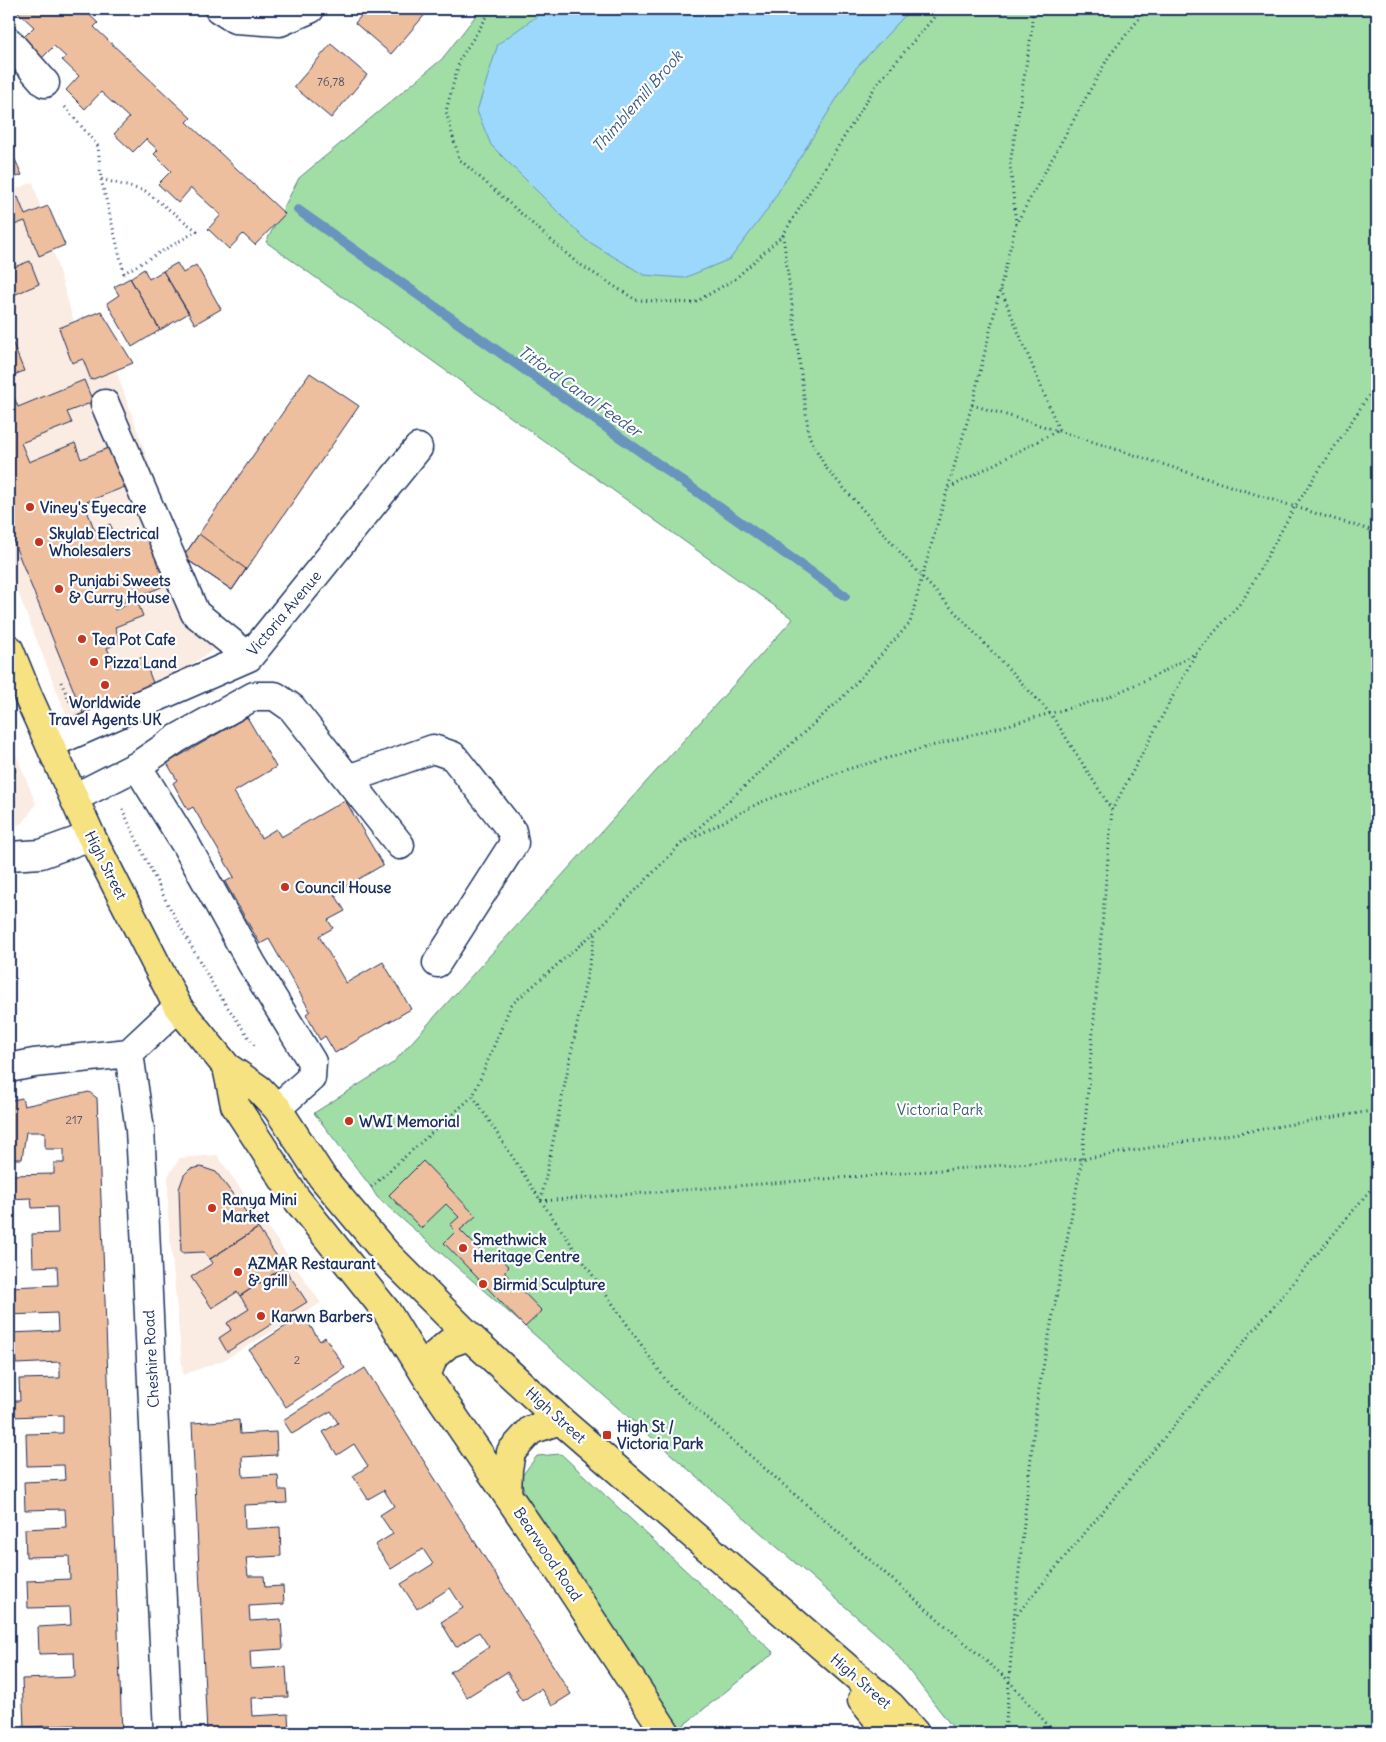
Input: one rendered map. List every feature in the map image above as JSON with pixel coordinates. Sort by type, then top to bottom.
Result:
[{"type":"main road","name":"High Street","points":[[9,649],[91,836],[178,1007],[227,1067],[260,1089],[277,1108],[322,1177],[385,1252],[469,1336],[560,1420],[891,1706],[915,1733]]},
{"type":"main road","name":"High Street","points":[[227,1067],[235,1105],[308,1214],[387,1312],[426,1376]]},
{"type":"main road","points":[[426,1376],[434,1356],[449,1343],[469,1336]]},
{"type":"main road","name":"Bearwood Road","points":[[426,1376],[631,1678],[666,1733]]},
{"type":"main road","points":[[507,1494],[511,1452],[530,1430],[560,1420]]},
{"type":"main road","points":[[799,1627],[889,1733]]},
{"type":"street","points":[[219,9],[235,19],[280,22],[310,9]]},
{"type":"street","points":[[9,42],[45,83]]},
{"type":"street","points":[[105,404],[195,613],[249,657]]},
{"type":"street","name":"Victoria Avenue","points":[[50,744],[249,657],[418,448]]},
{"type":"street","points":[[74,798],[137,766],[178,738],[254,696],[275,696],[292,708],[400,845]]},
{"type":"street","points":[[348,779],[433,749],[453,756],[512,831],[514,843],[436,963]]},
{"type":"street","points":[[137,766],[186,845],[252,964],[312,1062],[311,1078],[277,1108]]},
{"type":"street","points":[[9,856],[41,854],[91,836]]},
{"type":"street","points":[[9,1068],[34,1063],[129,1053],[178,1007]]},
{"type":"street","name":"Cheshire Road","points":[[129,1053],[140,1130],[143,1177],[168,1733]]},
{"type":"path","points":[[492,9],[460,59],[446,112],[459,158],[576,262],[636,300],[694,304],[735,279],[782,235],[877,84],[941,9]]},
{"type":"path","points":[[1016,224],[1010,164],[1032,36],[1033,9]]},
{"type":"path","points":[[365,1191],[473,1096],[511,1005],[596,931],[682,843],[842,698],[910,623],[972,405],[1016,224],[1109,56],[1147,9]]},
{"type":"path","points":[[45,83],[98,146],[101,179],[124,273],[197,231],[145,191],[101,179]]},
{"type":"path","points":[[782,235],[809,436],[826,468],[922,577],[1051,714],[1112,810]]},
{"type":"path","points":[[1000,289],[1059,430]]},
{"type":"path","points":[[1005,1733],[1014,1618],[1038,1400],[1082,1159],[1112,810],[1196,653],[1243,600],[1294,508],[1377,383]]},
{"type":"path","points":[[972,405],[1059,430],[1294,508],[1377,532]]},
{"type":"path","points":[[949,488],[1059,430]]},
{"type":"path","points":[[682,843],[759,803],[848,769],[1106,698],[1160,674],[1196,653]]},
{"type":"path","points":[[61,682],[83,730]]},
{"type":"path","points":[[108,780],[166,901],[217,992],[256,1049]]},
{"type":"path","points":[[541,1201],[596,931]]},
{"type":"path","points":[[473,1096],[541,1201],[670,1386],[1008,1680],[1055,1733]]},
{"type":"path","points":[[541,1201],[1082,1159],[1377,1110]]},
{"type":"path","points":[[1014,1618],[1377,1182]]},
{"type":"shaded area","points":[[33,182],[91,380],[116,370],[215,649],[155,688],[69,722],[9,570],[9,192]]},
{"type":"shaded area","points":[[9,737],[36,804],[23,823],[9,828]]},
{"type":"shaded area","points":[[217,1155],[321,1303],[224,1360],[183,1375],[168,1215],[168,1176],[180,1158]]},
{"type":"green space","name":"Victoria Park","points":[[481,9],[1377,9],[1377,1733],[957,1733],[889,1645],[377,1197],[314,1113],[393,1063],[793,619],[266,242],[299,178],[442,59]]},
{"type":"green space","points":[[561,1454],[774,1653],[680,1728],[527,1505],[521,1477],[537,1456]]},
{"type":"water","name":"Thimblemill Brook","points":[[547,9],[911,9],[856,68],[765,213],[730,259],[684,278],[644,275],[586,240],[491,145],[477,111],[498,44]]},
{"type":"building","points":[[21,9],[83,9],[98,23],[94,27],[191,118],[187,122],[285,214],[255,245],[243,234],[229,249],[208,229],[221,215],[191,188],[178,203],[158,184],[171,171],[154,154],[158,150],[146,139],[133,152],[114,134],[129,118],[101,92],[85,109],[66,90],[79,76],[62,60],[66,57],[54,46],[40,60],[20,41],[34,27],[18,12]]},
{"type":"building","points":[[367,9],[425,9],[428,11],[391,54],[355,23]]},
{"type":"building","points":[[331,44],[367,75],[331,118],[294,87]]},
{"type":"building","points":[[9,146],[22,175],[9,180]]},
{"type":"building","points":[[18,197],[25,215],[48,206],[65,245],[39,256],[25,221],[9,227],[9,201]]},
{"type":"building","points":[[30,261],[39,284],[9,297],[9,269]]},
{"type":"building","points":[[177,263],[183,273],[196,265],[221,309],[195,324],[163,271]]},
{"type":"building","points":[[144,269],[149,279],[163,271],[189,313],[160,330],[130,278]]},
{"type":"building","points":[[130,278],[160,330],[132,347],[107,303],[119,295],[114,287]]},
{"type":"building","points":[[101,311],[133,363],[91,380],[83,359],[72,363],[59,328]]},
{"type":"building","points":[[11,339],[24,371],[9,377],[9,340]]},
{"type":"building","points":[[310,373],[359,406],[232,590],[183,557]]},
{"type":"building","points":[[84,380],[93,402],[67,412],[72,423],[21,443],[29,462],[75,443],[81,459],[116,445],[132,484],[84,503],[95,531],[110,524],[114,532],[121,530],[125,541],[153,530],[174,582],[114,606],[115,610],[137,601],[143,616],[115,627],[121,642],[107,648],[116,668],[143,657],[155,688],[84,716],[9,531],[9,385],[18,407]]},
{"type":"building","points":[[199,534],[246,569],[232,590],[183,557]]},
{"type":"building","name":"Council House","points":[[247,717],[276,767],[234,792],[261,838],[276,829],[281,837],[345,800],[383,865],[334,893],[345,911],[328,920],[333,928],[319,936],[346,983],[383,962],[411,1009],[335,1053],[325,1036],[320,1040],[306,1014],[310,1011],[269,939],[260,944],[225,882],[234,877],[193,807],[188,810],[173,783],[177,780],[167,763]]},
{"type":"building","points":[[9,762],[16,771],[9,776]]},
{"type":"building","points":[[9,782],[15,789],[9,794]]},
{"type":"building","points":[[89,1092],[97,1098],[122,1733],[75,1733],[75,1725],[24,1727],[22,1679],[75,1677],[74,1653],[39,1654],[38,1627],[71,1625],[70,1607],[28,1608],[27,1581],[70,1579],[69,1556],[26,1557],[25,1529],[66,1527],[65,1509],[25,1510],[24,1482],[65,1480],[64,1465],[27,1466],[26,1434],[63,1433],[63,1415],[12,1417],[11,1401],[20,1401],[19,1379],[60,1378],[60,1362],[16,1364],[15,1349],[9,1349],[9,1333],[58,1331],[57,1313],[9,1315],[9,1287],[58,1285],[57,1266],[33,1267],[32,1234],[58,1233],[57,1207],[32,1208],[31,1198],[9,1199],[9,1175],[54,1174],[54,1163],[64,1163],[64,1149],[45,1149],[45,1132],[26,1132],[22,1159],[9,1159],[9,1101],[22,1098],[24,1106]]},
{"type":"building","name":"Smethwick Heritage Centre","points":[[423,1161],[476,1216],[460,1230],[489,1259],[495,1254],[509,1267],[504,1272],[542,1311],[525,1327],[444,1243],[456,1231],[450,1225],[459,1217],[446,1204],[421,1228],[389,1195]]},
{"type":"building","name":"Ranya Mini Market","points":[[201,1167],[216,1172],[258,1228],[210,1259],[204,1252],[181,1253],[179,1189],[184,1175],[190,1169]]},
{"type":"building","name":"AZMAR Restaurant & grill","points":[[258,1228],[284,1267],[240,1296],[237,1292],[212,1308],[191,1277],[213,1263],[210,1259]]},
{"type":"building","name":"Karwn Barbers","points":[[284,1267],[307,1302],[227,1352],[219,1338],[231,1330],[227,1323],[249,1309],[240,1296]]},
{"type":"building","points":[[303,1315],[320,1341],[325,1337],[345,1368],[286,1407],[249,1350]]},
{"type":"building","points":[[365,1368],[571,1694],[552,1706],[541,1689],[522,1701],[515,1690],[518,1689],[507,1672],[467,1697],[450,1672],[489,1647],[479,1632],[456,1647],[441,1622],[463,1608],[450,1588],[417,1609],[401,1584],[433,1564],[423,1549],[391,1569],[375,1545],[393,1534],[380,1515],[394,1506],[384,1490],[368,1499],[353,1476],[368,1466],[354,1444],[337,1455],[323,1432],[338,1423],[331,1411],[292,1434],[283,1420]]},
{"type":"building","points":[[239,1420],[240,1434],[276,1432],[277,1455],[242,1457],[243,1477],[278,1475],[279,1490],[286,1490],[287,1503],[244,1505],[245,1529],[280,1527],[281,1556],[246,1558],[248,1576],[264,1576],[265,1587],[283,1586],[284,1604],[249,1606],[250,1621],[281,1619],[283,1649],[250,1651],[251,1669],[286,1667],[288,1697],[251,1698],[252,1716],[288,1714],[289,1733],[207,1733],[192,1423]]},
{"type":"waterway","name":"Titford Canal Feeder","points":[[298,210],[845,596]]},
{"type":"place","name":"Viney's Eyecare","points":[[30,507]]},
{"type":"place","name":"Skylab Electrical Wholesalers","points":[[39,542]]},
{"type":"place","name":"Punjabi Sweets & Curry House","points":[[59,589]]},
{"type":"place","name":"Tea Pot Cafe","points":[[82,639]]},
{"type":"place","name":"Pizza Land","points":[[94,662]]},
{"type":"place","name":"Worldwide Travel Agents UK","points":[[105,685]]},
{"type":"place","name":"Council House","points":[[285,887]]},
{"type":"place","name":"WWI Memorial","points":[[349,1121]]},
{"type":"place","name":"Ranya Mini Market","points":[[212,1208]]},
{"type":"place","name":"Smethwick Heritage Centre","points":[[463,1248]]},
{"type":"place","name":"AZMAR Restaurant & grill","points":[[238,1272]]},
{"type":"place","name":"Birmid Sculpture","points":[[483,1284]]},
{"type":"place","name":"Karwn Barbers","points":[[261,1316]]},
{"type":"place","name":"High St / Victoria Park","points":[[607,1435]]}]
